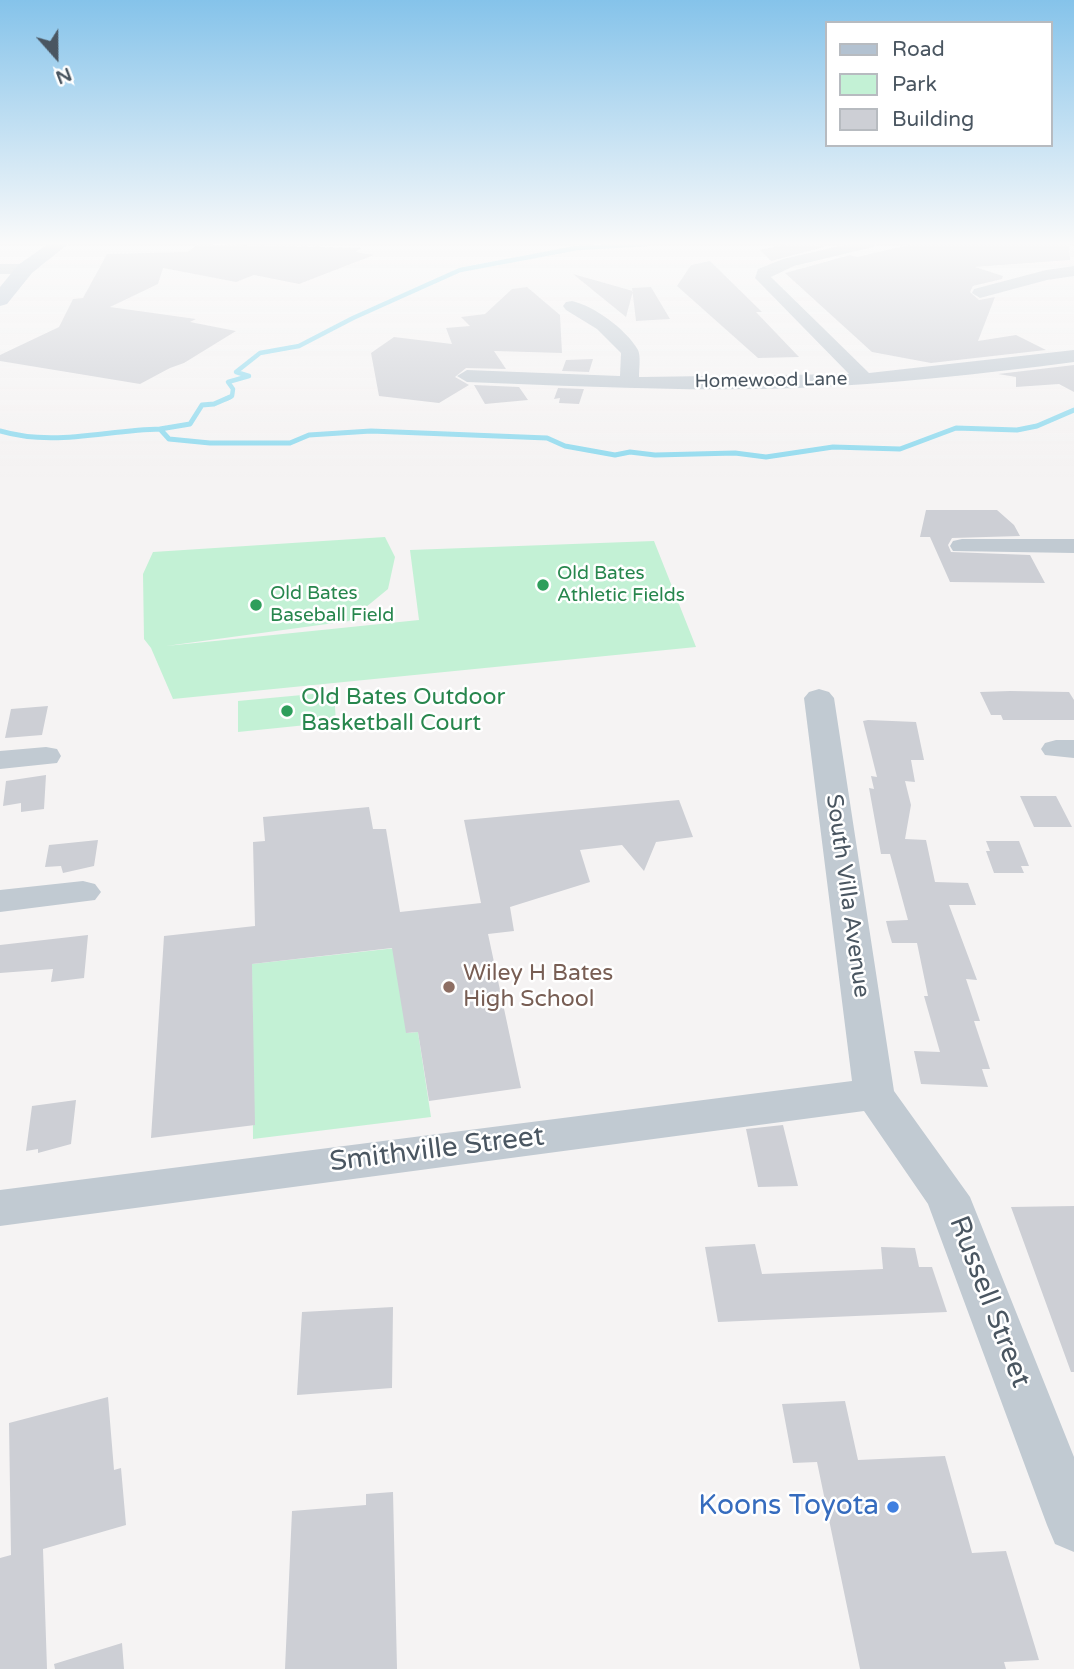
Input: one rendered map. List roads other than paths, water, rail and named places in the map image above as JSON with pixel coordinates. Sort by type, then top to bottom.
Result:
[{"type":"street","points":[[601,322],[630,352],[629,383]]},
{"type":"street","points":[[806,322],[865,379]]},
{"type":"street","name":"Homewood Lane","points":[[467,376],[629,383],[756,383],[941,373],[1074,356]]},
{"type":"street","points":[[962,546],[1074,546]]},
{"type":"street","name":"South Villa Avenue","points":[[819,698],[874,1094]]},
{"type":"street","points":[[0,760],[46,756]]},
{"type":"street","points":[[0,901],[83,892]]},
{"type":"street","name":"Smithville Street","points":[[0,1208],[874,1094]]},
{"type":"street","name":"Russell Street","points":[[874,1094],[948,1197],[1074,1525]]},
{"type":"waterway","points":[[230,397],[233,389],[228,382],[249,376],[236,372],[260,353],[299,346],[346,322]]},
{"type":"waterway","points":[[160,429],[190,424],[202,405],[214,404],[230,397]]},
{"type":"waterway","points":[[226,399],[230,397]]},
{"type":"waterway","points":[[160,429],[169,439],[210,443],[290,443],[309,435],[371,431],[547,438],[565,446],[615,455],[630,452],[655,455],[735,453],[766,457],[833,447],[900,449],[956,428],[1017,430],[1037,426],[1074,410]]},
{"type":"waterway","points":[[0,431],[20,436],[60,438],[160,429]]},
{"type":"place","name":"Old Bates Athletic Fields","points":[[543,585]]},
{"type":"place","name":"Old Bates Baseball Field","points":[[256,605]]},
{"type":"place","name":"Old Bates Outdoor Basketball Court","points":[[287,711]]},
{"type":"place","name":"Wiley H Bates High School","points":[[449,987]]},
{"type":"place","name":"Koons Toyota","points":[[893,1507]]}]
